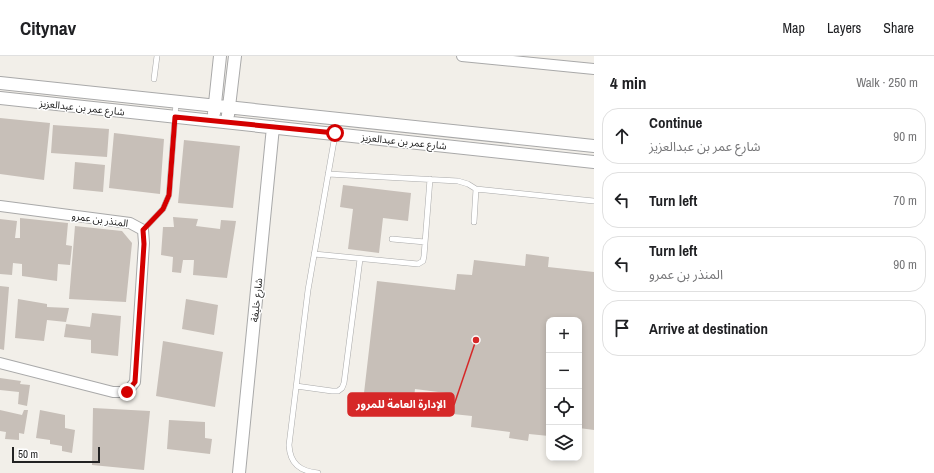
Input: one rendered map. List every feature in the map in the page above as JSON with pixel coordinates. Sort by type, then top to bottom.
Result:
[{"type":"street","points":[[212,120],[220,56]]},
{"type":"street","points":[[228,122],[234,56]]},
{"type":"street","points":[[462,56],[594,70]]},
{"type":"street","name":"شارع عمر بن عبدالعزيز","points":[[0,83],[594,146]]},
{"type":"street","name":"شارع عمر بن عبدالعزيز","points":[[0,98],[594,162]]},
{"type":"street","name":"شارع خليفة","points":[[239,473],[273,127]]},
{"type":"street","name":"المنذر بن عمرو","points":[[0,206],[130,223],[143,230]]},
{"type":"street","points":[[0,363],[113,392],[127,392],[135,382],[144,244],[143,230]]},
{"type":"lane","points":[[154,79],[157,56]]},
{"type":"lane","points":[[143,230],[163,209],[169,195],[176,102]]},
{"type":"lane","points":[[318,473],[301,468],[296,464],[290,452],[296,386],[308,290],[335,133]]},
{"type":"lane","points":[[328,174],[458,181],[468,184],[476,189],[594,201]]},
{"type":"lane","points":[[314,254],[418,264],[422,260],[425,242],[430,180]]},
{"type":"lane","points":[[474,222],[476,189]]},
{"type":"lane","points":[[392,239],[425,242]]},
{"type":"lane","points":[[296,386],[332,391],[338,391],[342,388],[344,384],[360,259]]},
{"type":"building","points":[[0,118],[50,123],[44,180],[0,174]]},
{"type":"building","points":[[53,125],[109,129],[107,157],[51,153]]},
{"type":"building","points":[[114,133],[164,139],[160,194],[109,188]]},
{"type":"building","points":[[184,140],[240,146],[233,208],[178,203]]},
{"type":"building","points":[[75,162],[105,165],[103,192],[73,189]]},
{"type":"building","points":[[343,185],[411,193],[408,221],[383,218],[379,253],[348,249],[353,209],[340,207]]},
{"type":"building","points":[[173,217],[198,219],[196,226],[220,229],[221,220],[236,221],[227,278],[193,275],[194,260],[183,260],[181,273],[172,272],[173,257],[161,255],[163,227],[174,227]]},
{"type":"building","points":[[20,218],[68,223],[66,245],[72,246],[70,265],[58,264],[57,281],[22,276],[22,264],[13,263],[12,275],[0,274],[0,219],[17,221],[15,238],[20,238]]},
{"type":"building","points":[[75,226],[122,231],[132,243],[126,302],[69,299]]},
{"type":"building","points":[[526,254],[549,257],[548,267],[594,272],[594,430],[582,428],[582,317],[546,317],[546,436],[529,434],[528,441],[509,438],[510,432],[471,427],[472,416],[443,413],[446,393],[415,389],[414,398],[364,393],[377,281],[455,290],[457,274],[472,275],[474,260],[525,266]]},
{"type":"building","points":[[0,286],[9,287],[4,350],[0,349]]},
{"type":"building","points":[[18,299],[47,304],[47,307],[69,308],[66,322],[47,320],[44,341],[15,338]]},
{"type":"building","points":[[186,299],[218,305],[214,335],[182,329]]},
{"type":"building","points":[[92,313],[121,316],[118,356],[91,353],[91,340],[64,337],[66,324],[90,327]]},
{"type":"building","points":[[163,341],[223,352],[215,407],[156,396]]},
{"type":"building","points":[[0,378],[21,381],[20,384],[30,385],[27,406],[18,404],[19,392],[0,390]]},
{"type":"building","points":[[93,408],[150,411],[144,470],[92,465]]},
{"type":"building","points":[[0,410],[22,415],[24,410],[28,410],[24,434],[19,433],[19,440],[5,439],[6,432],[0,431]]},
{"type":"building","points":[[40,410],[65,415],[65,428],[75,430],[72,453],[62,451],[62,446],[50,444],[50,440],[36,438]]},
{"type":"building","points":[[169,420],[205,422],[205,438],[212,439],[210,454],[167,449]]},
{"type":"place","name":"الإدارة العامة للمرور","points":[[476,340]]},
{"type":"route","points":[[127,392],[135,382],[144,244],[143,230],[163,209],[169,195],[175,117],[335,133]]}]
